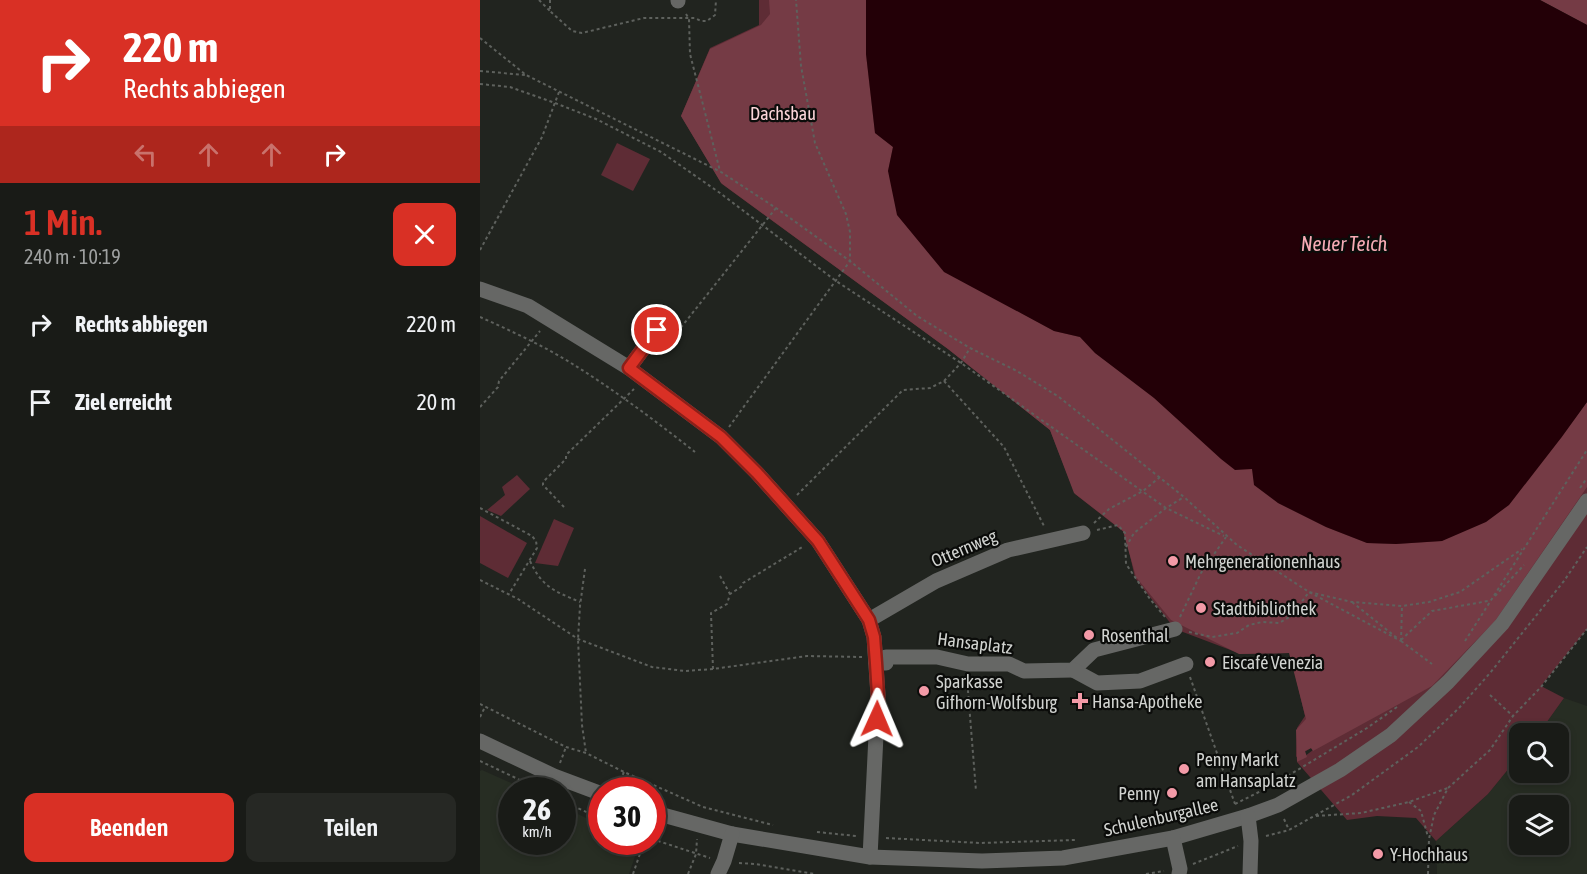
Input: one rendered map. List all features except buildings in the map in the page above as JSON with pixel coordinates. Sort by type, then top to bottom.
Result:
[{"type":"street","points":[[480,289],[528,306],[629,368],[721,437],[818,541],[869,620],[874,637],[878,695],[870,857]]},
{"type":"street","points":[[629,368],[657,330]]},
{"type":"street","name":"Schulenburgallee","points":[[666,816],[732,834],[870,857],[982,861],[1064,858],[1173,838],[1248,816],[1278,805],[1340,770],[1391,735],[1440,689],[1502,624],[1587,501]]},
{"type":"street","name":"Otternweg","points":[[869,620],[936,581],[1008,550],[1083,533]]},
{"type":"street","points":[[1073,670],[1094,650],[1175,629]]},
{"type":"street","name":"Hansaplatz","points":[[876,663],[886,663],[886,657],[937,657],[968,664],[1009,664],[1024,671],[1073,670],[1098,683],[1140,681],[1186,664]]},
{"type":"street","points":[[480,741],[554,776],[588,789]]},
{"type":"street","points":[[1248,816],[1251,841],[1250,874]]},
{"type":"street","points":[[718,874],[732,834]]},
{"type":"street","points":[[1173,838],[1180,869],[1179,874]]},
{"type":"path","points":[[539,0],[572,31],[582,33],[644,18],[695,18],[707,21],[715,15],[716,0]]},
{"type":"path","points":[[550,0],[550,11]]},
{"type":"path","points":[[678,0],[689,19],[690,54],[721,172]]},
{"type":"path","points":[[721,437],[850,261],[850,232],[846,214],[815,143],[801,66],[796,0]]},
{"type":"path","points":[[480,38],[526,75],[721,172],[776,208],[850,261],[917,316],[1059,397],[1160,477],[1237,545],[1309,592],[1401,641]]},
{"type":"path","points":[[480,71],[526,75]]},
{"type":"path","points":[[480,84],[510,87],[555,102],[596,119],[661,152],[720,193],[836,281],[961,363],[1166,508],[1227,537]]},
{"type":"path","points":[[480,250],[542,137],[559,92]]},
{"type":"path","points":[[657,330],[671,340],[776,208]]},
{"type":"path","points":[[480,316],[572,363],[695,452]]},
{"type":"path","points":[[480,407],[498,387],[499,381],[549,319]]},
{"type":"path","points":[[786,506],[903,390],[930,388],[944,381],[961,363],[970,348]]},
{"type":"path","points":[[564,507],[543,485],[543,482],[566,459],[566,455],[644,380]]},
{"type":"path","points":[[944,381],[1004,447],[1051,541]]},
{"type":"path","points":[[1463,644],[1587,450]]},
{"type":"path","points":[[1083,533],[1109,508],[1143,491],[1160,477]]},
{"type":"path","points":[[1125,549],[1134,533],[1184,497]]},
{"type":"path","points":[[480,508],[532,536],[536,541],[537,548],[508,594]]},
{"type":"path","points":[[1083,533],[1118,525],[1125,533],[1126,564],[1150,599],[1175,629],[1201,573],[1227,537]]},
{"type":"path","points":[[713,669],[711,613],[727,604],[730,594],[743,583],[806,544]]},
{"type":"path","points":[[1309,592],[1352,602],[1402,606],[1429,602],[1460,592],[1523,548]]},
{"type":"path","points":[[530,561],[536,574],[554,591],[580,602]]},
{"type":"path","points":[[585,569],[578,639],[582,725],[586,753]]},
{"type":"path","points":[[720,576],[730,594]]},
{"type":"path","points":[[480,580],[518,599],[578,639],[652,667],[685,671],[807,656],[866,657],[869,664],[876,663]]},
{"type":"path","points":[[1198,634],[1212,637],[1237,633],[1262,622],[1279,623],[1291,616],[1309,592]]},
{"type":"path","points":[[1401,641],[1432,611],[1490,601]]},
{"type":"path","points":[[1352,602],[1432,664]]},
{"type":"path","points":[[1401,641],[1402,606]]},
{"type":"path","points":[[1428,874],[1429,839],[1434,815],[1448,788],[1490,750],[1513,716],[1541,687],[1587,629]]},
{"type":"path","points":[[968,664],[976,791]]},
{"type":"path","points":[[1186,664],[1235,804],[1271,786],[1402,704]]},
{"type":"path","points":[[1490,695],[1513,716]]},
{"type":"path","points":[[480,704],[566,747],[586,753],[703,807],[776,825]]},
{"type":"path","points":[[480,717],[485,707]]},
{"type":"path","points":[[480,761],[514,777]]},
{"type":"path","points":[[622,777],[624,772]]},
{"type":"path","points":[[1314,816],[1361,813],[1409,802],[1448,788]]},
{"type":"path","points":[[1409,802],[1421,811],[1429,839]]},
{"type":"path","points":[[688,874],[696,854],[697,825]]},
{"type":"path","points":[[816,832],[872,838],[980,843],[1082,839]]},
{"type":"path","points":[[633,874],[640,855]]},
{"type":"shaded area","points":[[1564,698],[1587,706],[1587,874],[1437,874],[1436,841],[1488,794],[1509,768],[1509,783],[1569,783],[1569,723],[1546,723]]},
{"type":"shaded area","points":[[480,771],[498,777],[498,855],[576,855],[576,813],[588,819],[588,855],[636,855],[629,874],[480,874]]},
{"type":"green space","points":[[759,0],[866,0],[866,54],[1509,505],[1587,402],[1587,629],[1541,686],[1564,698],[1546,723],[1509,723],[1509,768],[1488,794],[1436,841],[1416,818],[1377,816],[1347,820],[1297,762],[1313,750],[1311,748],[1296,757],[1297,728],[1305,716],[1290,653],[1241,654],[1175,629],[1135,578],[1125,533],[1075,494],[1050,430],[948,349],[722,184],[681,116],[710,48],[759,25]]},
{"type":"green space","name":"Dachsbau","points":[[769,0],[866,0],[866,54],[875,133],[893,147],[888,171],[1021,313],[1054,331],[1080,337],[1095,353],[1252,468],[1278,503],[1326,527],[1367,543],[1442,541],[1561,438],[1587,402],[1587,487],[1495,621],[1432,686],[1313,751],[1311,748],[1305,751],[1307,757],[1297,762],[1296,730],[1306,719],[1289,653],[1239,654],[1171,620],[1136,577],[1123,531],[1074,493],[1050,430],[948,349],[721,183],[681,116],[710,49],[761,25],[770,14]]},
{"type":"green space","points":[[1540,0],[1587,0],[1587,25]]},
{"type":"green space","points":[[617,143],[650,159],[633,191],[601,175]]},
{"type":"green space","points":[[517,475],[530,489],[501,516],[487,510],[505,495],[502,487]]},
{"type":"green space","points":[[480,516],[527,543],[508,578],[480,563]]},
{"type":"green space","points":[[554,519],[574,528],[558,566],[535,563]]},
{"type":"water","name":"Neuer Teich","points":[[866,0],[1540,0],[1587,25],[1587,402],[1509,505],[1486,522],[1442,541],[1367,543],[1326,527],[1278,503],[1254,485],[1252,469],[1235,470],[1154,398],[1095,353],[1080,337],[1054,331],[944,272],[897,215],[888,171],[893,147],[875,133],[866,54]]},
{"type":"place","name":"Mehrgenerationenhaus","points":[[1173,561]]},
{"type":"place","name":"Stadtbibliothek","points":[[1201,608]]},
{"type":"place","name":"Rosenthal","points":[[1089,635]]},
{"type":"place","name":"Eiscafé Venezia","points":[[1210,662]]},
{"type":"place","name":"Sparkasse Gifhorn-Wolfsburg","points":[[924,691]]},
{"type":"place","name":"Hansa-Apotheke","points":[[1080,701]]},
{"type":"place","name":"Penny Markt am Hansaplatz","points":[[1184,769]]},
{"type":"place","name":"Penny","points":[[1172,793]]},
{"type":"place","name":"Y-Hochhaus","points":[[1378,854]]},
{"type":"route","points":[[657,330],[629,368],[721,437],[818,541],[869,620],[874,637],[878,695],[877,719]]}]
